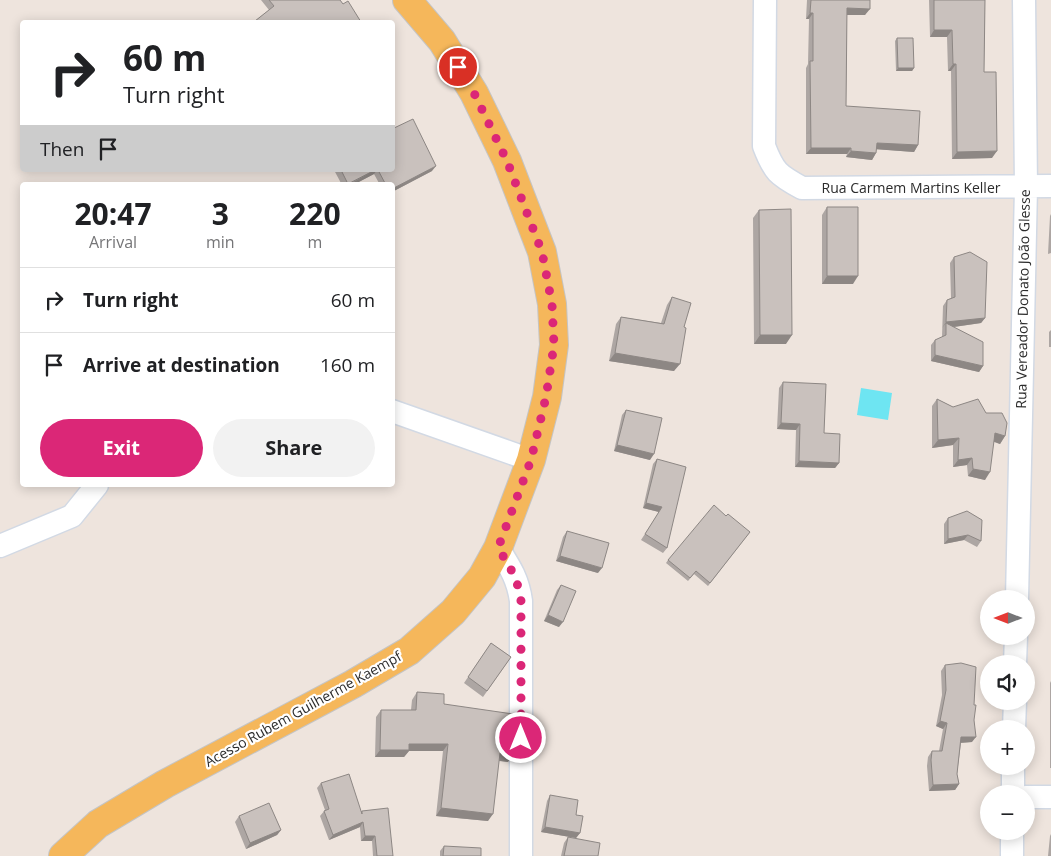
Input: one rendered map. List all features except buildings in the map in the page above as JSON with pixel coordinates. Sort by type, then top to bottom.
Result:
[{"type":"main road","name":"Acesso Rubem Guilherme Kaempf","points":[[63,856],[98,824],[165,784],[353,684],[409,651],[453,612],[482,577],[498,548],[531,460],[546,397],[554,345],[552,304],[542,252],[507,161],[474,93],[442,41],[407,0]]},
{"type":"street","name":"Rua Carmem Martins Keller","points":[[765,0],[764,146],[772,165],[781,176],[802,188],[1051,186]]},
{"type":"street","name":"Rua Vereador Donato João Glesse","points":[[1017,590],[1026,187],[1024,0]]},
{"type":"street","points":[[395,412],[531,460]]},
{"type":"street","points":[[0,546],[72,516],[95,487]]},
{"type":"street","points":[[498,548],[518,583],[521,601],[521,856]]},
{"type":"street","points":[[1035,797],[1051,797]]},
{"type":"street","points":[[1012,840],[1012,856]]},
{"type":"water","points":[[861,388],[892,393],[888,420],[857,415]]},
{"type":"route","points":[[458,67],[474,93],[507,161],[542,252],[552,304],[554,345],[546,397],[531,460],[498,548],[518,583],[521,601],[521,738]]}]
